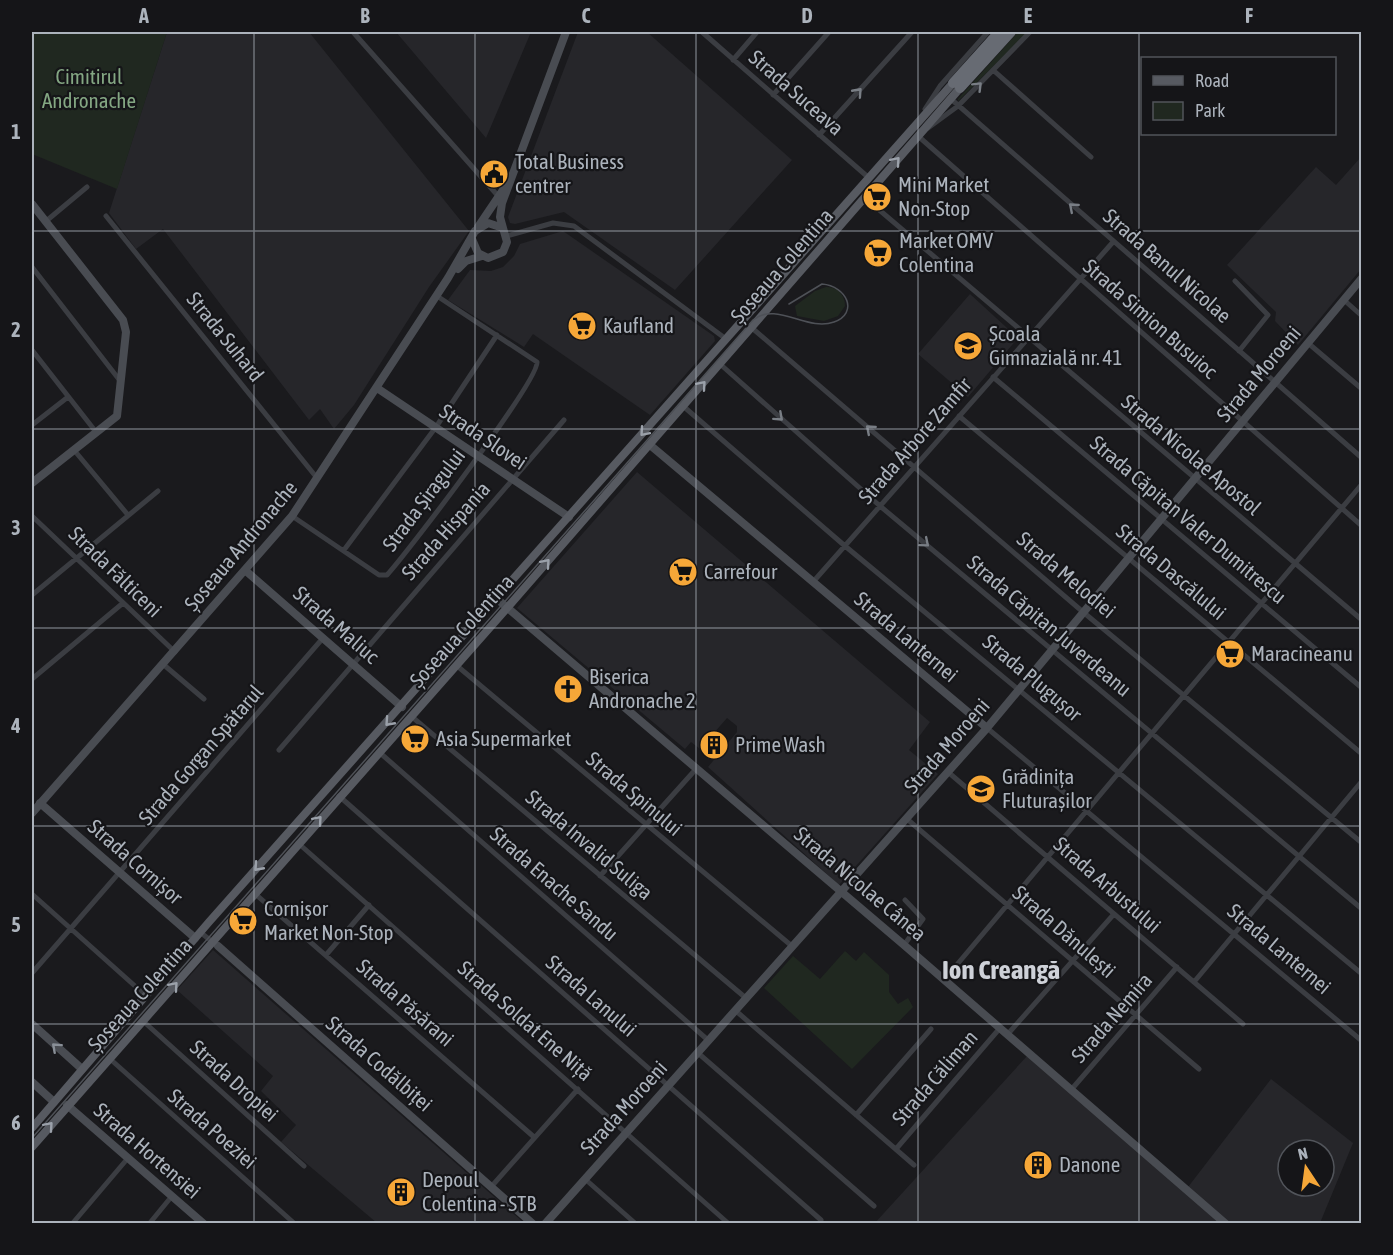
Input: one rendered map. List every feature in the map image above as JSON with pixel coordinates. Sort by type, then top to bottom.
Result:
[{"type":"highway","points":[[956,86],[999,32]]},
{"type":"highway","points":[[956,86],[1011,32]]},
{"type":"main road","name":"Șoseaua Colentina","points":[[32,1128],[197,935],[402,707],[914,127],[956,86]]},
{"type":"main road","name":"Șoseaua Colentina","points":[[32,1147],[67,1105],[212,945],[254,893],[752,328],[951,99],[956,86]]},
{"type":"street","points":[[353,32],[499,197]]},
{"type":"street","points":[[515,170],[472,239],[475,249],[482,256],[499,256],[506,247],[507,236],[503,228],[500,209],[515,170],[566,32]]},
{"type":"street","name":"Strada Suceava","points":[[702,32],[869,178]]},
{"type":"street","points":[[733,60],[757,32]]},
{"type":"street","points":[[773,95],[829,32]]},
{"type":"street","points":[[819,135],[912,32]]},
{"type":"street","name":"Șoseaua Colentina","points":[[914,127],[940,86],[988,32]]},
{"type":"street","name":"Șoseaua Colentina","points":[[917,137],[958,106],[1030,32]]},
{"type":"street","points":[[993,70],[1091,158]]},
{"type":"street","name":"Strada Banul Nicolae","points":[[951,99],[1362,458]]},
{"type":"street","name":"Strada Simion Busuioc","points":[[917,137],[1362,526]]},
{"type":"street","points":[[45,222],[87,187]]},
{"type":"street","name":"Strada Nicolae Apostol","points":[[864,197],[1027,338],[1362,620]]},
{"type":"street","points":[[32,204],[125,323],[126,332],[117,414],[32,483]]},
{"type":"street","name":"Strada Suhard","points":[[106,216],[318,479]]},
{"type":"street","points":[[478,227],[488,223],[503,228]]},
{"type":"street","points":[[507,236],[553,223],[574,226],[726,339]]},
{"type":"street","name":"Șoseaua Andronache","points":[[32,813],[246,572],[292,516],[472,239]]},
{"type":"street","name":"Strada Arbore Zamfir","points":[[813,582],[1113,242]]},
{"type":"street","name":"Șoseaua Andronache","points":[[448,278],[466,261],[482,256]]},
{"type":"street","points":[[32,267],[122,382]]},
{"type":"street","name":"Strada Moroeni","points":[[545,1224],[987,728],[1362,278]]},
{"type":"street","points":[[1234,281],[1268,315],[1239,351]]},
{"type":"street","name":"Strada Șiragului","points":[[344,550],[379,574],[385,575],[478,456],[537,365],[535,360],[437,296]]},
{"type":"street","points":[[1344,300],[1362,316]]},
{"type":"street","name":"Strada Melodiei","points":[[752,328],[1083,612],[1362,843]]},
{"type":"street","points":[[292,516],[344,550],[436,428],[497,335]]},
{"type":"street","points":[[1308,343],[1362,390]]},
{"type":"street","points":[[32,350],[96,432]]},
{"type":"street","name":"Strada Căpitan Juverdeanu","points":[[720,364],[880,506],[1362,909]]},
{"type":"street","name":"Strada Căpitan Valer Dumitrescu","points":[[993,378],[1362,688]]},
{"type":"street","name":"Strada Slovei","points":[[377,388],[569,517]]},
{"type":"street","points":[[32,425],[68,397]]},
{"type":"street","name":"Strada Plugușor","points":[[683,406],[845,546],[1362,974]]},
{"type":"street","name":"Strada Dascălului","points":[[959,416],[1362,754]]},
{"type":"street","name":"Strada Hispania","points":[[279,750],[564,420]]},
{"type":"street","name":"Strada Lanternei","points":[[650,445],[1362,1041]]},
{"type":"street","points":[[74,450],[128,515]]},
{"type":"street","points":[[944,981],[1362,484]]},
{"type":"street","points":[[32,594],[158,490]]},
{"type":"street","name":"Strada Fălticeni","points":[[32,516],[175,652]]},
{"type":"street","name":"Strada Maliuc","points":[[246,572],[402,707]]},
{"type":"street","name":"Strada Nicolae Cânea","points":[[496,598],[904,945],[1226,1224]]},
{"type":"street","points":[[32,679],[123,603]]},
{"type":"street","name":"Strada Gorgan Spătarul","points":[[32,973],[323,638]]},
{"type":"street","points":[[164,665],[204,699]]},
{"type":"street","name":"Strada Spinului","points":[[456,665],[645,826],[793,947]]},
{"type":"street","name":"Strada Invalid Suliga","points":[[410,716],[747,999]]},
{"type":"street","name":"Strada Enache Sandu","points":[[378,752],[709,1041]]},
{"type":"street","points":[[600,876],[696,769]]},
{"type":"street","name":"Strada Arbustului","points":[[948,772],[1243,1024]]},
{"type":"street","points":[[1194,982],[1362,781]]},
{"type":"street","name":"Strada Lanului","points":[[339,796],[821,1220]]},
{"type":"street","name":"Strada Cornișor","points":[[40,803],[120,873],[212,945]]},
{"type":"street","name":"Strada Dănulești","points":[[907,819],[1199,1070]]},
{"type":"street","name":"Strada Soldat Ene Niță","points":[[298,843],[729,1224]]},
{"type":"street","name":"Strada Păsărani","points":[[254,893],[534,1137]]},
{"type":"street","points":[[32,894],[145,994]]},
{"type":"street","points":[[904,945],[923,919],[905,900]]},
{"type":"street","points":[[326,955],[369,906]]},
{"type":"street","points":[[1007,1035],[1114,914]]},
{"type":"street","name":"Strada Codălbiței","points":[[212,945],[533,1224]]},
{"type":"street","name":"Strada Nemira","points":[[1071,1090],[1177,967]]},
{"type":"street","points":[[736,1011],[914,1165]]},
{"type":"street","name":"Strada Dropiei","points":[[143,1021],[304,1166]]},
{"type":"street","points":[[32,1024],[82,1069]]},
{"type":"street","points":[[855,1115],[931,1029]]},
{"type":"street","name":"Strada Căliman","points":[[896,1149],[1000,1029]]},
{"type":"street","points":[[698,1053],[874,1206]]},
{"type":"street","name":"Strada Poeziei","points":[[109,1058],[295,1224]]},
{"type":"street","points":[[32,1082],[54,1102]]},
{"type":"street","points":[[491,1186],[578,1089]]},
{"type":"street","name":"Strada Hortensiei","points":[[67,1105],[204,1223]]},
{"type":"street","points":[[72,1224],[128,1158]]},
{"type":"street","points":[[585,1179],[636,1224]]},
{"type":"street","points":[[149,1224],[172,1196]]},
{"type":"shaded area","points":[[167,32],[309,32],[469,231],[429,287],[354,405],[334,429],[320,409],[309,420],[163,229],[136,249],[109,213]]},
{"type":"shaded area","points":[[396,32],[531,32],[486,138]]},
{"type":"shaded area","points":[[578,32],[647,32],[792,160],[675,290],[564,212],[515,224],[510,223],[508,217]]},
{"type":"shaded area","points":[[1361,157],[1361,269],[1298,345],[1275,321],[1276,312],[1227,265],[1316,167],[1336,185]]},
{"type":"shaded area","points":[[563,231],[714,336],[715,341],[650,415],[533,334],[524,347],[448,300],[470,270],[491,271],[503,267],[514,256],[520,244]]},
{"type":"shaded area","name":"Școala Gimnazială nr. 41","points":[[970,294],[1018,338],[968,397],[918,354]]},
{"type":"shaded area","points":[[637,472],[930,722],[909,750],[938,774],[839,885],[708,767],[737,732],[737,726],[727,718],[700,749],[691,742],[685,749],[517,608]]},
{"type":"shaded area","points":[[213,950],[524,1223],[377,1223],[281,1142],[296,1125],[261,1091],[273,1076],[177,990]]},
{"type":"shaded area","points":[[1027,1056],[1185,1191],[1271,1079],[1353,1143],[1336,1184],[1336,1138],[1276,1138],[1276,1198],[1330,1198],[1320,1223],[874,1224]]},
{"type":"green space","name":"Cimitirul Andronache","points":[[32,32],[167,32],[117,189],[32,154]]},
{"type":"green space","points":[[1018,32],[1028,32],[958,101],[958,99]]},
{"type":"green space","points":[[826,287],[837,290],[844,298],[845,306],[838,316],[824,321],[797,316],[795,306],[815,291]]},
{"type":"green space","points":[[845,951],[856,961],[864,952],[889,975],[889,992],[898,1004],[908,998],[913,1007],[852,1069],[764,988],[793,956],[820,979]]},
{"type":"tram line","points":[[32,1138],[753,320],[762,315],[772,314],[824,324],[842,318],[848,307],[847,300],[838,290],[822,284],[789,304]]},
{"type":"place","name":"Total Business centrer","points":[[494,174]]},
{"type":"place","name":"Mini Market Non-Stop","points":[[877,197]]},
{"type":"place","name":"Market OMV Colentina","points":[[878,253]]},
{"type":"place","name":"Kaufland","points":[[582,326]]},
{"type":"place","name":"Școala Gimnazială nr. 41","points":[[968,346]]},
{"type":"place","name":"Carrefour","points":[[683,572]]},
{"type":"place","name":"Maracineanu","points":[[1230,654]]},
{"type":"place","name":"Biserica Andronache 2","points":[[568,689]]},
{"type":"place","name":"Asia Supermarket","points":[[415,739]]},
{"type":"place","name":"Prime Wash","points":[[714,745]]},
{"type":"place","name":"Grădinița Fluturașilor","points":[[981,789]]},
{"type":"place","name":"Cornișor Market Non-Stop","points":[[243,921]]},
{"type":"place","name":"Danone","points":[[1038,1165]]},
{"type":"place","name":"Depoul Colentina - STB","points":[[401,1192]]},
{"type":"district","name":"Ion Creangă","points":[[1001,970]]}]
